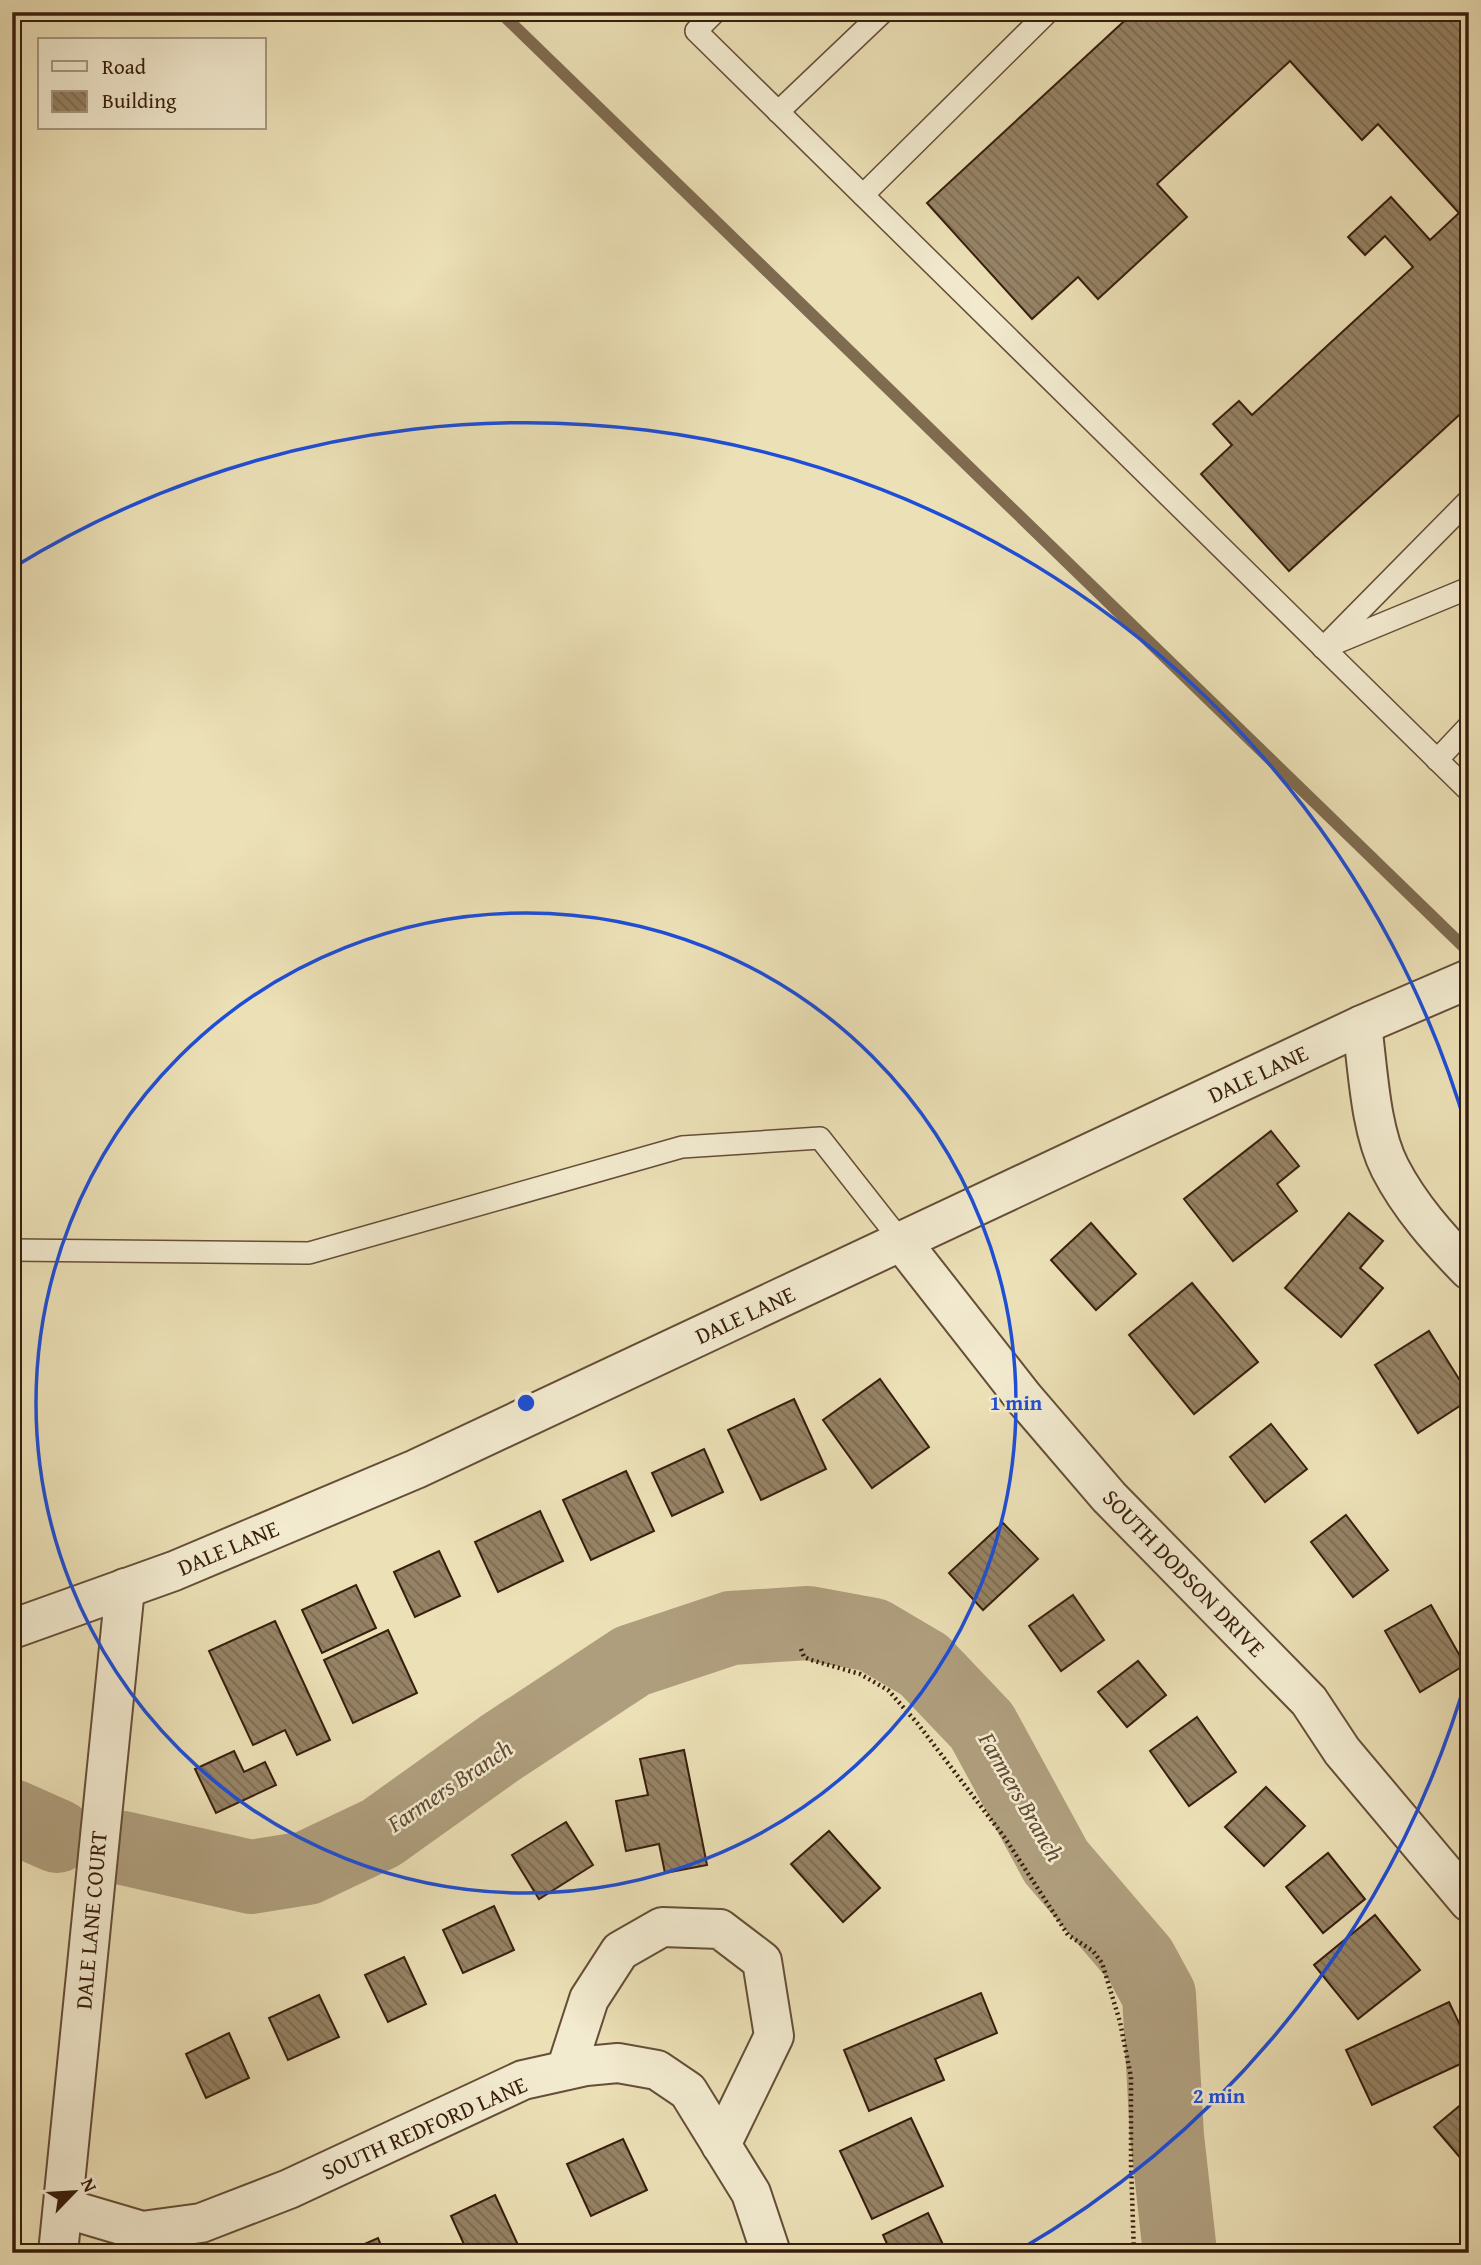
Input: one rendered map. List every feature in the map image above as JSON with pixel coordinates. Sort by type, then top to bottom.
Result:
[{"type":"street","name":"DALE LANE","points":[[12,1629],[174,1572],[416,1469],[1362,1025],[1462,982]]},
{"type":"street","points":[[1362,1025],[1374,1118],[1389,1167],[1428,1227],[1469,1270]]},
{"type":"street","name":"SOUTH DODSON DRIVE","points":[[901,1241],[1024,1398],[1108,1497],[1308,1701],[1342,1751],[1469,1902]]},
{"type":"street","name":"DALE LANE COURT","points":[[58,2253],[125,1588]]},
{"type":"street","points":[[566,2070],[589,1998],[620,1951],[662,1927],[720,1929],[762,1961],[774,2036],[721,2145]]},
{"type":"street","name":"SOUTH REDFORD LANE","points":[[64,2208],[142,2231],[201,2223],[289,2189],[523,2080],[586,2066],[618,2063],[657,2070],[688,2091],[751,2193],[771,2253]]},
{"type":"lane","points":[[715,12],[696,31],[1469,791]]},
{"type":"lane","points":[[778,112],[883,12]]},
{"type":"lane","points":[[863,195],[1048,12]]},
{"type":"lane","points":[[1323,648],[1469,500]]},
{"type":"lane","points":[[1323,648],[1469,588]]},
{"type":"lane","points":[[1437,760],[1469,726]]},
{"type":"lane","points":[[12,1250],[309,1253],[682,1147],[820,1138],[901,1241]]},
{"type":"path","points":[[801,1648],[804,1657],[860,1674],[888,1690],[918,1724],[1005,1838],[1068,1936],[1093,1951],[1102,1963],[1120,2022],[1131,2077],[1134,2253]]},
{"type":"building","points":[[1134,12],[1469,12],[1469,406],[1289,571],[1201,474],[1232,445],[1213,424],[1239,401],[1252,415],[1413,267],[1385,236],[1365,255],[1348,237],[1391,197],[1430,240],[1459,213],[1378,124],[1362,140],[1290,61],[1157,184],[1187,217],[1098,299],[1078,277],[1032,319],[927,203]]},
{"type":"building","points":[[1271,1131],[1299,1166],[1277,1184],[1297,1211],[1233,1261],[1184,1199]]},
{"type":"building","points":[[1349,1213],[1383,1241],[1360,1268],[1383,1288],[1341,1337],[1285,1288]]},
{"type":"building","points":[[1091,1223],[1136,1274],[1096,1310],[1051,1260]]},
{"type":"building","points":[[1192,1283],[1258,1362],[1194,1414],[1129,1335]]},
{"type":"building","points":[[1429,1331],[1469,1395],[1469,1400],[1418,1433],[1375,1365]]},
{"type":"building","points":[[880,1379],[929,1447],[872,1488],[823,1420]]},
{"type":"building","points":[[794,1399],[826,1469],[761,1500],[728,1430]]},
{"type":"building","points":[[1271,1424],[1307,1469],[1265,1502],[1230,1457]]},
{"type":"building","points":[[704,1449],[723,1492],[672,1516],[652,1473]]},
{"type":"building","points":[[626,1471],[654,1531],[591,1560],[563,1500]]},
{"type":"building","points":[[540,1511],[563,1561],[498,1592],[475,1542]]},
{"type":"building","points":[[1346,1515],[1388,1570],[1353,1597],[1311,1542]]},
{"type":"building","points":[[1003,1523],[1038,1559],[983,1610],[949,1573]]},
{"type":"building","points":[[439,1551],[460,1596],[415,1617],[394,1572]]},
{"type":"building","points":[[356,1585],[376,1628],[322,1653],[302,1610]]},
{"type":"building","points":[[1073,1595],[1104,1640],[1061,1671],[1029,1626]]},
{"type":"building","points":[[1431,1605],[1465,1665],[1420,1692],[1385,1631]]},
{"type":"building","points":[[275,1621],[330,1740],[297,1755],[285,1730],[253,1745],[209,1651]]},
{"type":"building","points":[[388,1630],[417,1693],[353,1723],[324,1660]]},
{"type":"building","points":[[1138,1661],[1166,1695],[1127,1727],[1098,1692]]},
{"type":"building","points":[[1197,1717],[1236,1772],[1189,1806],[1150,1751]]},
{"type":"building","points":[[684,1750],[707,1865],[665,1873],[659,1844],[626,1851],[616,1801],[648,1795],[640,1759]]},
{"type":"building","points":[[234,1751],[244,1772],[265,1762],[276,1785],[216,1813],[195,1769]]},
{"type":"building","points":[[1266,1787],[1305,1826],[1264,1866],[1225,1827]]},
{"type":"building","points":[[566,1822],[593,1865],[539,1899],[512,1855]]},
{"type":"building","points":[[829,1831],[880,1888],[843,1922],[791,1864]]},
{"type":"building","points":[[1328,1853],[1365,1899],[1323,1933],[1286,1887]]},
{"type":"building","points":[[494,1906],[514,1950],[463,1973],[443,1930]]},
{"type":"building","points":[[1375,1915],[1420,1970],[1358,2019],[1314,1965]]},
{"type":"building","points":[[404,1957],[426,2004],[388,2022],[365,1975]]},
{"type":"building","points":[[981,1993],[997,2033],[935,2059],[944,2080],[869,2111],[844,2050]]},
{"type":"building","points":[[319,1995],[339,2037],[288,2060],[269,2018]]},
{"type":"building","points":[[1449,2002],[1469,2044],[1469,2060],[1372,2105],[1346,2050]]},
{"type":"building","points":[[229,2033],[249,2078],[206,2098],[186,2054]]},
{"type":"building","points":[[1469,2098],[1469,2168],[1434,2127]]},
{"type":"building","points":[[911,2118],[943,2186],[872,2219],[840,2151]]},
{"type":"building","points":[[623,2139],[647,2190],[591,2216],[567,2164]]},
{"type":"building","points":[[495,2195],[518,2245],[501,2253],[468,2253],[451,2216]]},
{"type":"building","points":[[928,2213],[947,2253],[891,2253],[883,2235]]},
{"type":"building","points":[[378,2238],[384,2253],[344,2253]]},
{"type":"waterway","points":[[500,12],[1469,952]]},
{"type":"waterway","name":"Farmers Branch","points":[[123,1848],[251,1877],[307,1868],[381,1833],[500,1748],[632,1661],[731,1628],[808,1623],[873,1635],[924,1665],[982,1726],[1056,1862],[1140,1960],[1159,1995],[1167,2136],[1180,2253]]},
{"type":"waterway","name":"Farmers Branch","points":[[12,1816],[57,1836]]}]
